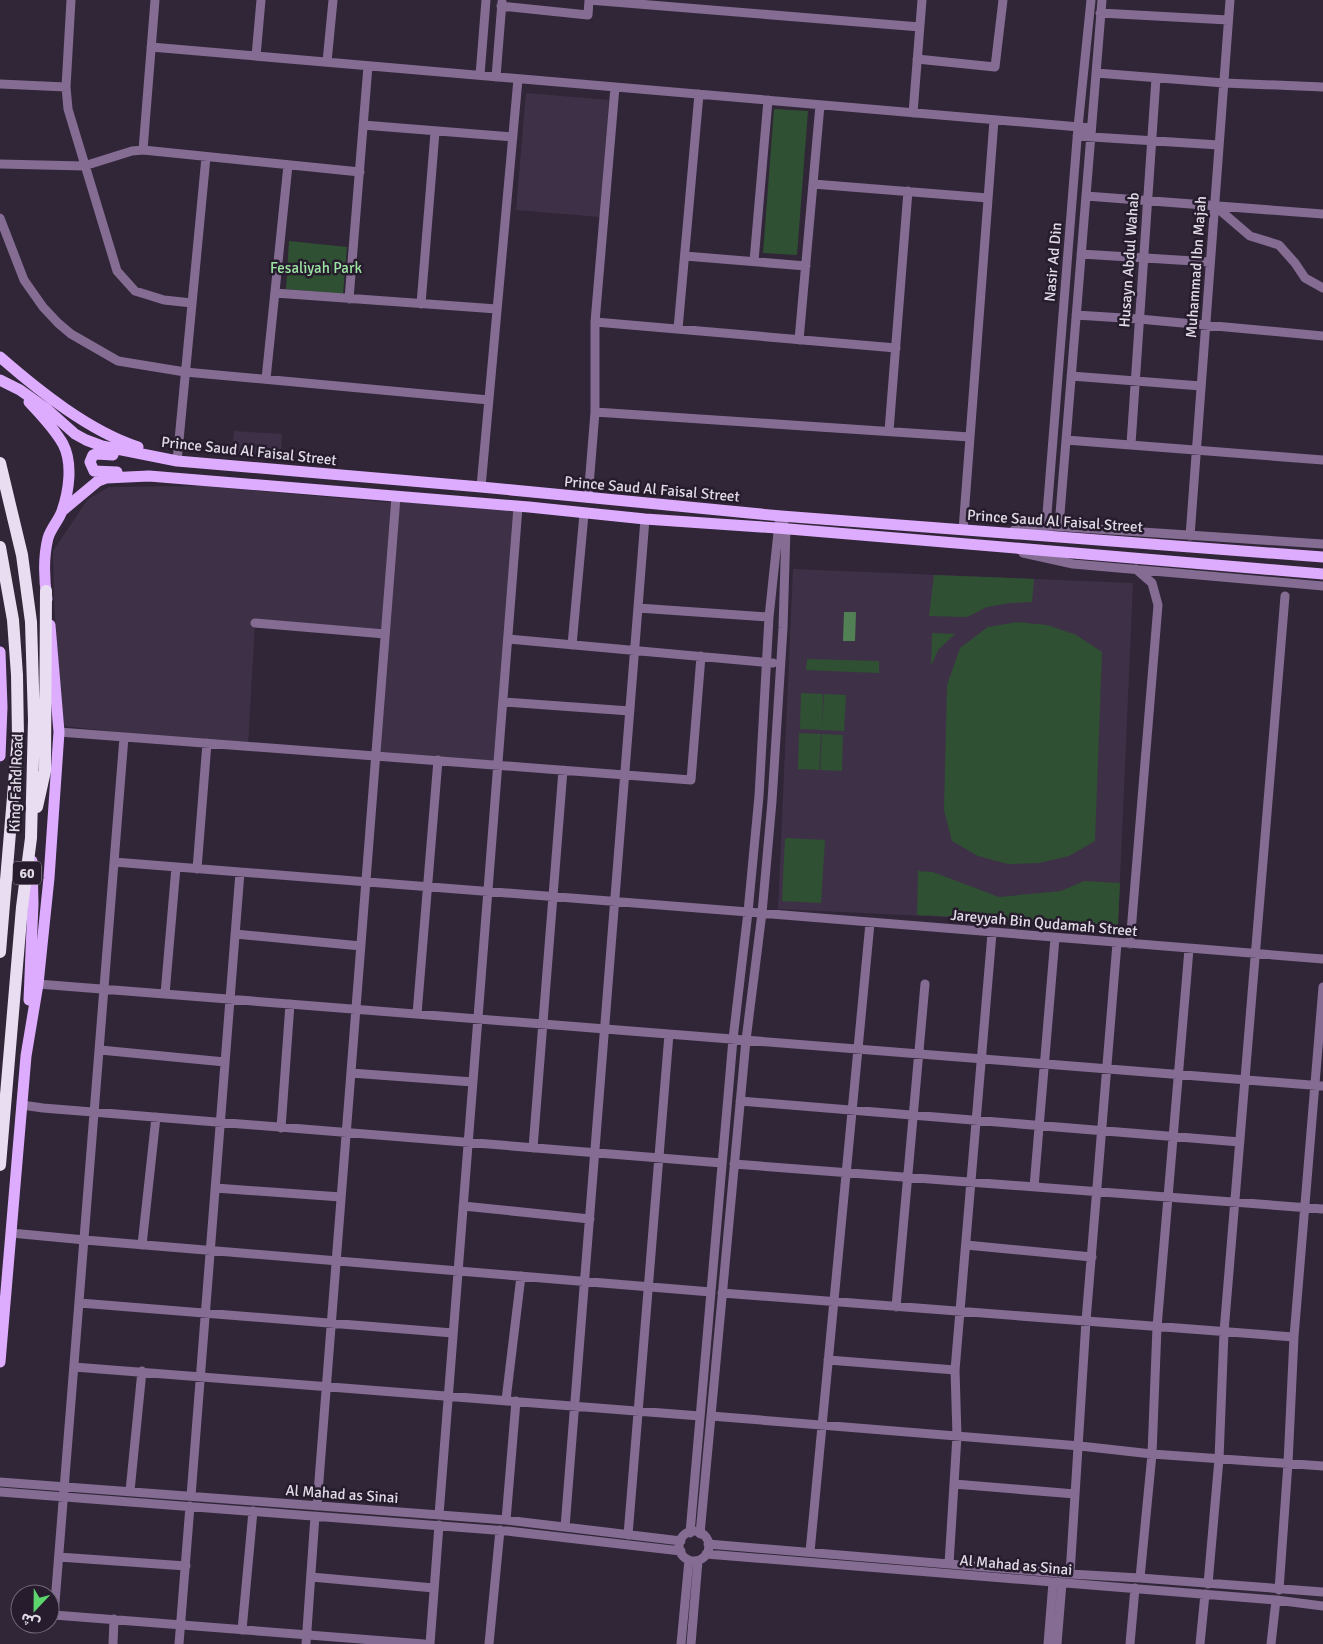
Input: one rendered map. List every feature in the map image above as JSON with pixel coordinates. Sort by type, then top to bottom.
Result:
[{"type":"highway","name":"King Fahd Road","points":[[0,463],[22,554],[31,622],[34,720],[31,838],[22,907],[0,1165]]},
{"type":"highway","name":"King Fahd Road","points":[[0,546],[13,620],[17,675],[18,737],[0,952]]},
{"type":"highway","points":[[31,838],[45,771],[46,590]]},
{"type":"highway","points":[[0,869],[15,789]]},
{"type":"main road","points":[[0,357],[86,423],[125,443],[177,461]]},
{"type":"main road","points":[[0,380],[26,399],[53,428],[64,445],[69,465],[68,482],[62,510],[49,536],[44,562],[59,732],[49,878],[38,984],[26,1056]]},
{"type":"main road","name":"Prince Saud Al Faisal Street","points":[[0,380],[20,390],[48,410],[75,434],[86,440],[102,446],[177,461],[481,487],[780,516],[1323,557]]},
{"type":"main road","points":[[150,476],[94,471],[90,462],[93,455],[96,454],[177,461]]},
{"type":"main road","name":"Prince Saud Al Faisal Street","points":[[62,510],[98,481],[106,478],[150,476],[225,481],[584,514],[1323,574]]},
{"type":"main road","points":[[0,652],[2,707],[0,756]]},
{"type":"main road","points":[[0,1362],[26,1056],[33,904],[31,838]]},
{"type":"main road","points":[[0,1330],[7,1286]]},
{"type":"street","points":[[71,0],[66,87],[68,108],[117,271],[135,291],[164,300],[192,303]]},
{"type":"street","points":[[143,150],[155,0]]},
{"type":"street","points":[[256,56],[260,0]]},
{"type":"street","points":[[327,62],[333,0]]},
{"type":"street","points":[[480,75],[486,0]]},
{"type":"street","points":[[496,77],[502,3],[588,15],[589,0],[647,2],[920,27]]},
{"type":"street","points":[[912,113],[922,0]]},
{"type":"street","points":[[917,59],[995,67],[1003,0]]},
{"type":"street","name":"Nasir Ad Din","points":[[1046,526],[1078,132],[1091,0]]},
{"type":"street","name":"Nasir Ad Din","points":[[1059,526],[1102,0]]},
{"type":"street","name":"Muhammad Ibn Majah","points":[[1190,536],[1230,0]]},
{"type":"street","points":[[1100,13],[1228,20]]},
{"type":"street","points":[[151,47],[994,120],[1151,141],[1219,145]]},
{"type":"street","points":[[349,299],[368,66]]},
{"type":"street","points":[[1096,73],[1323,87]]},
{"type":"street","name":"Husayn Abdul Wahab","points":[[1131,444],[1156,78]]},
{"type":"street","points":[[481,487],[518,79]]},
{"type":"street","points":[[0,84],[66,87]]},
{"type":"street","points":[[588,498],[595,412],[596,322],[615,87]]},
{"type":"street","points":[[678,329],[699,94]]},
{"type":"street","points":[[754,262],[768,100]]},
{"type":"street","points":[[799,340],[820,105]]},
{"type":"street","points":[[963,530],[994,120]]},
{"type":"street","points":[[363,125],[512,137]]},
{"type":"street","points":[[421,304],[435,132]]},
{"type":"street","points":[[0,164],[84,166],[132,151],[143,150],[360,172]]},
{"type":"street","points":[[177,461],[206,157]]},
{"type":"street","points":[[266,379],[288,165]]},
{"type":"street","points":[[813,184],[988,198]]},
{"type":"street","points":[[889,431],[908,191]]},
{"type":"street","points":[[1086,196],[1323,214]]},
{"type":"street","points":[[1215,205],[1250,236],[1279,245],[1305,278],[1323,288]]},
{"type":"street","points":[[0,218],[24,280],[43,307],[58,324],[90,346],[118,361],[185,372],[489,400]]},
{"type":"street","points":[[1081,254],[1210,262]]},
{"type":"street","points":[[685,256],[806,266]]},
{"type":"street","points":[[275,293],[497,309]]},
{"type":"street","points":[[1076,315],[1323,336]]},
{"type":"street","points":[[596,322],[896,348]]},
{"type":"street","points":[[1072,376],[1201,386]]},
{"type":"street","points":[[595,412],[970,437]]},
{"type":"street","points":[[1066,440],[1323,460]]},
{"type":"street","points":[[317,1506],[396,497]]},
{"type":"street","points":[[439,1515],[518,507]]},
{"type":"street","points":[[572,645],[584,514]]},
{"type":"street","points":[[700,1534],[746,1040],[762,913],[775,753],[781,664],[782,529],[780,516]]},
{"type":"street","points":[[565,1527],[645,519]]},
{"type":"street","points":[[1000,532],[1059,526],[1323,544]]},
{"type":"street","points":[[690,1533],[733,1039],[748,912],[762,753],[769,618],[782,529]]},
{"type":"street","points":[[1004,549],[1073,564],[1323,586]]},
{"type":"street","points":[[1130,944],[1158,605],[1152,583],[1136,569]]},
{"type":"street","points":[[1208,1584],[1219,1459],[1224,1332],[1285,596]]},
{"type":"street","points":[[638,608],[769,618]]},
{"type":"street","points":[[255,623],[385,634]]},
{"type":"street","points":[[508,639],[781,664]]},
{"type":"street","points":[[59,732],[691,780],[700,656]]},
{"type":"street","points":[[503,702],[630,711]]},
{"type":"street","points":[[124,736],[66,1486],[54,1615],[242,1630],[306,1639],[424,1644]]},
{"type":"street","points":[[198,868],[207,743]]},
{"type":"street","points":[[762,753],[775,753]]},
{"type":"street","points":[[417,1014],[438,760]]},
{"type":"street","points":[[533,1148],[562,770]]},
{"type":"street","name":"Jareyyah Bin Qudamah Street","points":[[114,862],[1323,959]]},
{"type":"street","points":[[165,994],[176,867]]},
{"type":"street","points":[[191,1496],[240,872]]},
{"type":"street","points":[[810,1552],[870,923]]},
{"type":"street","points":[[949,1564],[957,1436],[956,1370],[992,933]]},
{"type":"street","points":[[235,934],[361,946]]},
{"type":"street","points":[[1034,1187],[1055,938]]},
{"type":"street","points":[[1070,1574],[1080,1446],[1086,1321],[1117,943]]},
{"type":"street","points":[[1140,1578],[1152,1454],[1157,1327],[1190,949]]},
{"type":"street","points":[[38,984],[1319,1086]]},
{"type":"street","points":[[896,1306],[925,984]]},
{"type":"street","points":[[1279,1590],[1294,1337],[1305,1207],[1319,1086],[1323,987]]},
{"type":"street","points":[[281,1128],[290,1004]]},
{"type":"street","points":[[628,1535],[669,1034]]},
{"type":"street","points":[[100,1050],[225,1062]]},
{"type":"street","points":[[350,1074],[473,1082]]},
{"type":"street","points":[[740,1101],[1240,1142]]},
{"type":"street","points":[[22,1105],[220,1123],[722,1163]]},
{"type":"street","points":[[142,1245],[156,1117]]},
{"type":"street","points":[[734,1164],[1323,1209]]},
{"type":"street","points":[[215,1188],[341,1197]]},
{"type":"street","points":[[463,1206],[590,1219]]},
{"type":"street","points":[[11,1233],[711,1292]]},
{"type":"street","points":[[966,1245],[1092,1257]]},
{"type":"street","points":[[506,1400],[521,1276]]},
{"type":"street","points":[[722,1293],[1294,1337]]},
{"type":"street","points":[[80,1303],[453,1333]]},
{"type":"street","points":[[828,1360],[956,1370]]},
{"type":"street","points":[[74,1366],[700,1416]]},
{"type":"street","points":[[130,1491],[142,1371]]},
{"type":"street","points":[[506,1520],[516,1401]]},
{"type":"street","points":[[711,1416],[1080,1446],[1152,1454],[1323,1466]]},
{"type":"street","name":"Al Mahad as Sinai","points":[[0,1482],[506,1520],[681,1541]]},
{"type":"street","points":[[954,1484],[1076,1494]]},
{"type":"street","name":"Al Mahad as Sinai","points":[[0,1492],[500,1530],[681,1551]]},
{"type":"street","points":[[179,1644],[190,1506]]},
{"type":"street","points":[[358,1519],[359,1509]]},
{"type":"street","points":[[242,1630],[254,1511]]},
{"type":"street","points":[[306,1639],[315,1516]]},
{"type":"street","points":[[430,1644],[439,1525]]},
{"type":"street","points":[[489,1644],[500,1530]]},
{"type":"street","points":[[696,1531],[700,1534],[708,1538],[708,1552],[694,1560],[685,1559],[678,1547],[684,1535],[696,1531]]},
{"type":"street","name":"Al Mahad as Sinai","points":[[708,1544],[1070,1574],[1323,1592]]},
{"type":"street","name":"Al Mahad as Sinai","points":[[706,1554],[1135,1588],[1323,1606]]},
{"type":"street","points":[[59,1557],[186,1566]]},
{"type":"street","points":[[681,1644],[694,1560]]},
{"type":"street","points":[[691,1644],[694,1560]]},
{"type":"street","points":[[311,1577],[434,1588]]},
{"type":"street","points":[[1048,1644],[1058,1582]]},
{"type":"street","points":[[1057,1644],[1058,1582]]},
{"type":"street","points":[[1130,1644],[1135,1588]]},
{"type":"street","points":[[1200,1644],[1205,1594]]},
{"type":"street","points":[[1271,1644],[1276,1600]]},
{"type":"street","points":[[113,1644],[114,1620]]},
{"type":"shaded area","points":[[526,93],[609,100],[600,217],[516,210]]},
{"type":"shaded area","points":[[234,431],[282,434],[281,457],[232,454]]},
{"type":"shaded area","points":[[204,486],[395,503],[396,497],[518,507],[498,765],[375,756],[385,634],[255,623],[248,746],[63,726],[54,603],[53,551],[88,499],[109,487]]},
{"type":"shaded area","points":[[793,569],[1133,583],[1118,925],[778,909]]},
{"type":"shaded area","points":[[844,612],[856,612],[855,641],[843,641]]},
{"type":"green space","points":[[774,109],[808,111],[797,255],[763,253]]},
{"type":"green space","name":"Fesaliyah Park","points":[[289,241],[347,247],[343,294],[286,289]]},
{"type":"green space","points":[[934,575],[1034,579],[1032,602],[987,607],[967,617],[929,616]]},
{"type":"green space","points":[[1017,622],[1047,625],[1076,635],[1102,652],[1095,841],[1069,856],[1039,863],[1008,864],[978,856],[952,841],[944,810],[947,685],[960,648],[988,627]]},
{"type":"green space","points":[[932,633],[955,634],[938,650],[931,666]]},
{"type":"green space","points":[[807,659],[879,661],[879,673],[806,670]]},
{"type":"green space","points":[[801,693],[823,694],[822,730],[800,729]]},
{"type":"green space","points":[[824,694],[846,695],[844,731],[822,730]]},
{"type":"green space","points":[[799,733],[821,734],[819,770],[798,769]]},
{"type":"green space","points":[[822,734],[843,735],[842,771],[820,770]]},
{"type":"green space","points":[[785,838],[825,840],[821,903],[782,901]]},
{"type":"green space","points":[[918,871],[933,872],[999,897],[1061,891],[1084,881],[1120,883],[1118,925],[917,915]]}]
